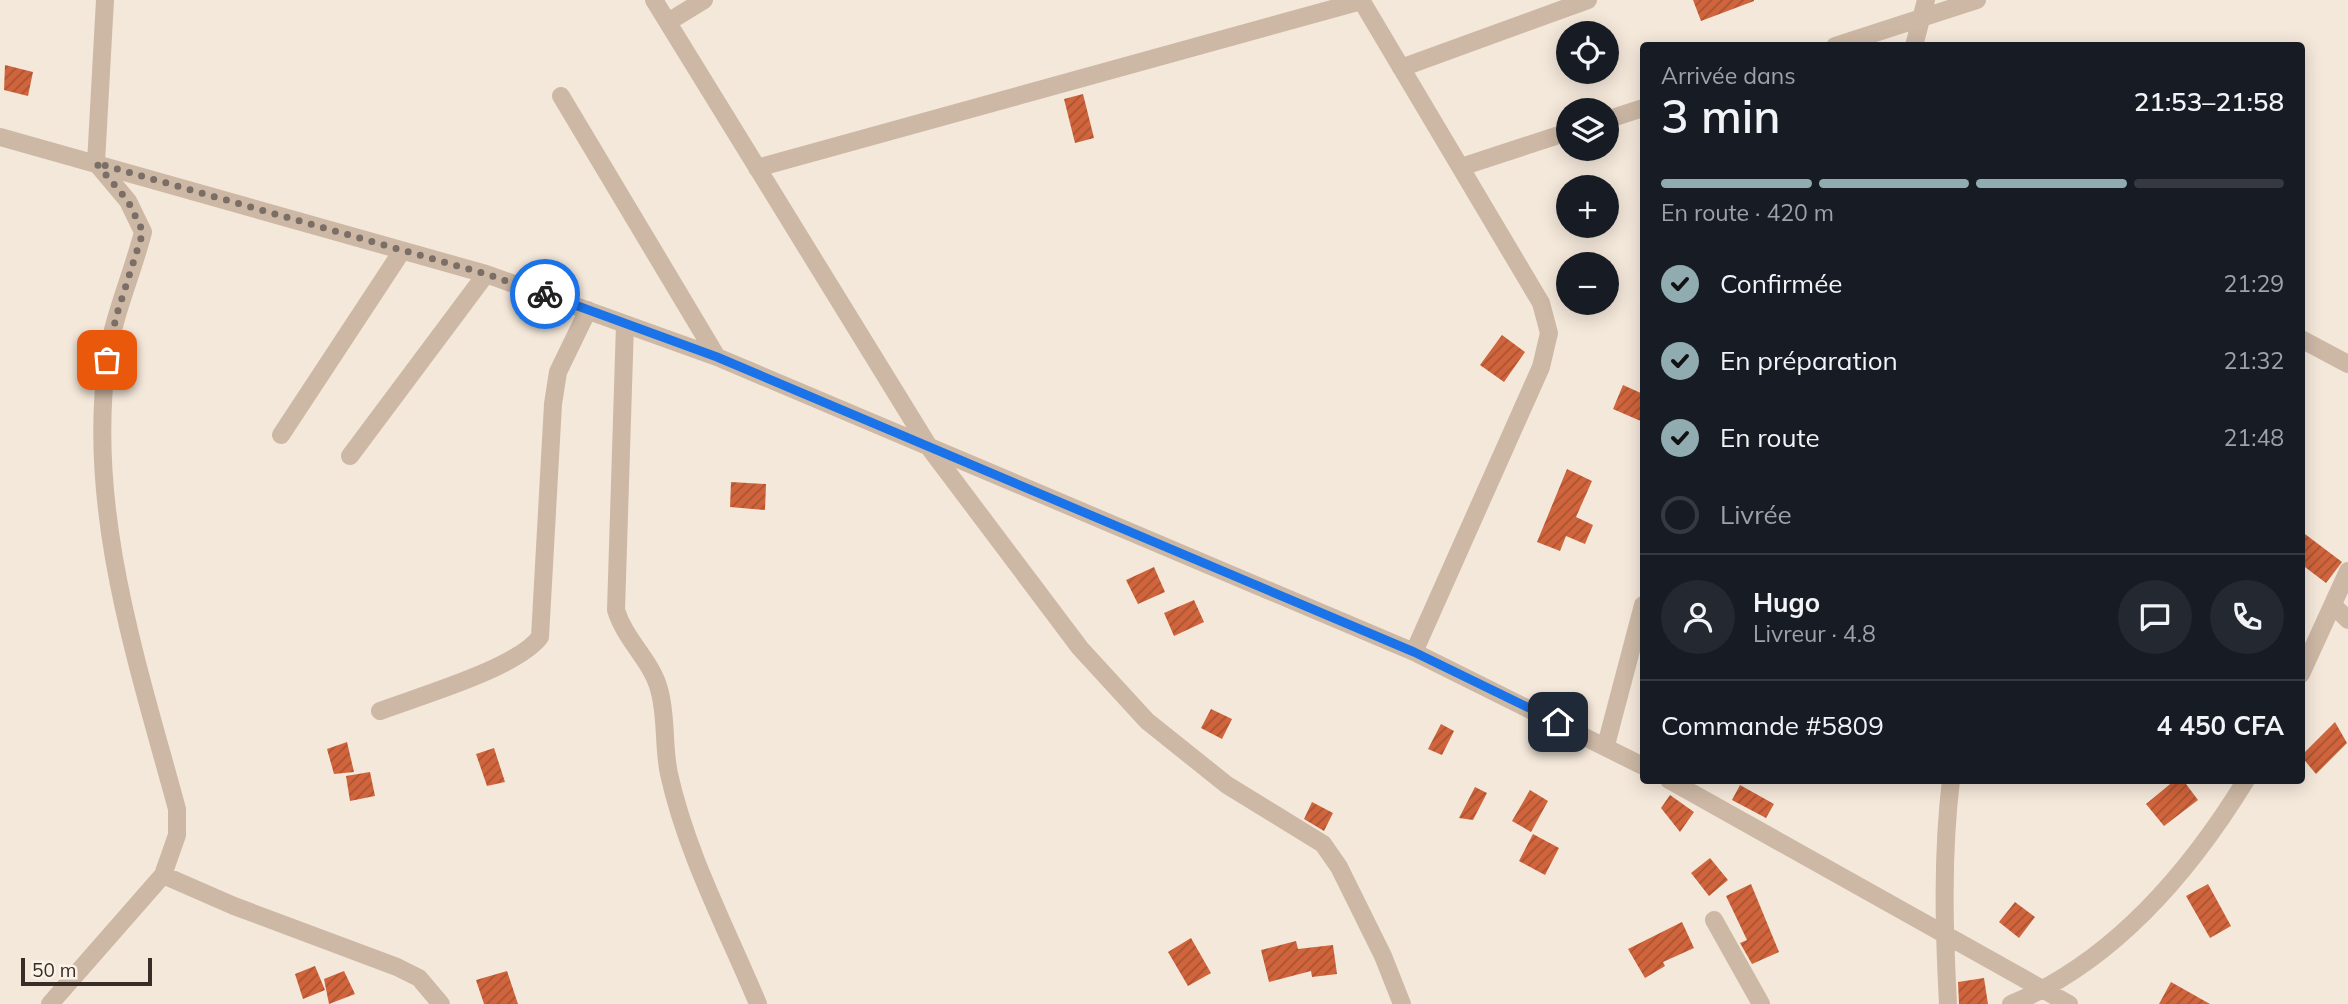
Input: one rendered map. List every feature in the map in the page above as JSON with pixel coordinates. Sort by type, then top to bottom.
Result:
[{"type":"street","points":[[50,1004],[163,875],[177,835],[177,809],[127,621],[110,524],[102,430],[107,360],[116,317],[143,232],[128,201],[96,163],[105,0]]},
{"type":"street","points":[[654,0],[931,450],[1080,648],[1147,721],[1227,785],[1324,844],[1339,867],[1378,944],[1402,1004]]},
{"type":"street","points":[[668,22],[704,0]]},
{"type":"street","points":[[757,169],[1361,0],[1541,303],[1549,333],[1541,367],[1414,652]]},
{"type":"street","points":[[1402,68],[1588,0]]},
{"type":"street","points":[[1844,42],[1924,8],[1977,0]]},
{"type":"street","points":[[1915,42],[1924,8]]},
{"type":"street","points":[[561,96],[717,357]]},
{"type":"street","points":[[1619,116],[1640,109]]},
{"type":"street","points":[[1461,167],[1556,136]]},
{"type":"street","points":[[0,137],[486,274],[717,357],[931,450],[1414,652],[1606,745],[1640,764]]},
{"type":"street","points":[[281,435],[402,251]]},
{"type":"street","points":[[351,456],[486,274]]},
{"type":"street","points":[[380,711],[484,671],[531,648],[540,637],[558,372],[589,310]]},
{"type":"street","points":[[625,324],[616,610],[626,636],[659,686],[669,775],[723,928],[758,1004]]},
{"type":"street","points":[[2305,341],[2348,364]]},
{"type":"street","points":[[2305,665],[2348,571]]},
{"type":"street","points":[[2333,605],[2348,620]]},
{"type":"street","points":[[1606,745],[1640,616]]},
{"type":"street","points":[[1676,784],[2069,1004]]},
{"type":"street","points":[[1948,1004],[1945,935],[1946,836],[1951,784]]},
{"type":"street","points":[[2011,1004],[2045,990],[2106,946],[2146,911],[2206,842],[2243,784]]},
{"type":"street","points":[[163,875],[234,906],[397,967],[419,978],[441,1004]]},
{"type":"street","points":[[1714,920],[1761,1004]]},
{"type":"building","points":[[1693,0],[1754,0],[1754,1],[1701,21]]},
{"type":"building","points":[[5,65],[33,72],[28,96],[4,90]]},
{"type":"building","points":[[1083,94],[1094,138],[1075,143],[1064,99]]},
{"type":"building","points":[[1502,335],[1525,352],[1504,382],[1480,365]]},
{"type":"building","points":[[1623,385],[1640,393],[1640,421],[1613,409]]},
{"type":"building","points":[[1567,469],[1592,481],[1576,517],[1593,525],[1585,544],[1566,536],[1560,551],[1537,542]]},
{"type":"building","points":[[731,482],[766,484],[765,510],[730,507]]},
{"type":"building","points":[[2305,534],[2342,562],[2326,583],[2305,567]]},
{"type":"building","points":[[1154,567],[1165,592],[1138,604],[1126,580]]},
{"type":"building","points":[[1194,600],[1204,622],[1174,636],[1164,613]]},
{"type":"building","points":[[1211,709],[1232,719],[1222,739],[1201,728]]},
{"type":"building","points":[[2335,722],[2347,743],[2316,774],[2305,761],[2305,752]]},
{"type":"building","points":[[1441,724],[1454,731],[1442,755],[1428,749]]},
{"type":"building","points":[[347,742],[354,772],[334,774],[327,749]]},
{"type":"building","points":[[494,748],[505,782],[487,786],[476,754]]},
{"type":"building","points":[[370,772],[375,796],[350,801],[346,776]]},
{"type":"building","points":[[2170,784],[2186,784],[2198,800],[2164,826],[2146,804]]},
{"type":"building","points":[[1740,785],[1774,804],[1766,818],[1732,800]]},
{"type":"building","points":[[1475,787],[1487,793],[1473,820],[1459,818]]},
{"type":"building","points":[[1530,790],[1548,801],[1531,832],[1512,821]]},
{"type":"building","points":[[1670,795],[1694,812],[1680,832],[1661,808]]},
{"type":"building","points":[[1312,802],[1333,813],[1324,831],[1304,819]]},
{"type":"building","points":[[1533,834],[1559,848],[1545,875],[1519,861]]},
{"type":"building","points":[[1710,858],[1728,880],[1709,896],[1691,873]]},
{"type":"building","points":[[1751,884],[1779,952],[1752,964],[1740,943],[1747,940],[1726,896]]},
{"type":"building","points":[[2208,884],[2231,926],[2210,938],[2186,896]]},
{"type":"building","points":[[2015,902],[2035,917],[2019,938],[1999,922]]},
{"type":"building","points":[[1682,922],[1694,948],[1663,962],[1665,966],[1645,978],[1628,949]]},
{"type":"building","points":[[1191,938],[1211,973],[1188,986],[1168,952]]},
{"type":"building","points":[[1296,941],[1298,949],[1333,945],[1337,974],[1312,977],[1311,971],[1269,982],[1261,950]]},
{"type":"building","points":[[315,966],[325,990],[303,999],[295,974]]},
{"type":"building","points":[[344,971],[355,994],[329,1004],[324,979]]},
{"type":"building","points":[[507,971],[518,1004],[484,1004],[476,980]]},
{"type":"building","points":[[1984,978],[1988,1004],[1959,1004],[1958,982]]},
{"type":"building","points":[[2171,982],[2210,1004],[2159,1004]]},
{"type":"way so far","points":[[107,360],[116,317],[143,232],[138,216],[128,201],[96,163],[486,274],[545,294]]},
{"type":"route","points":[[545,294],[717,357],[931,450],[1414,652],[1558,722]]}]
